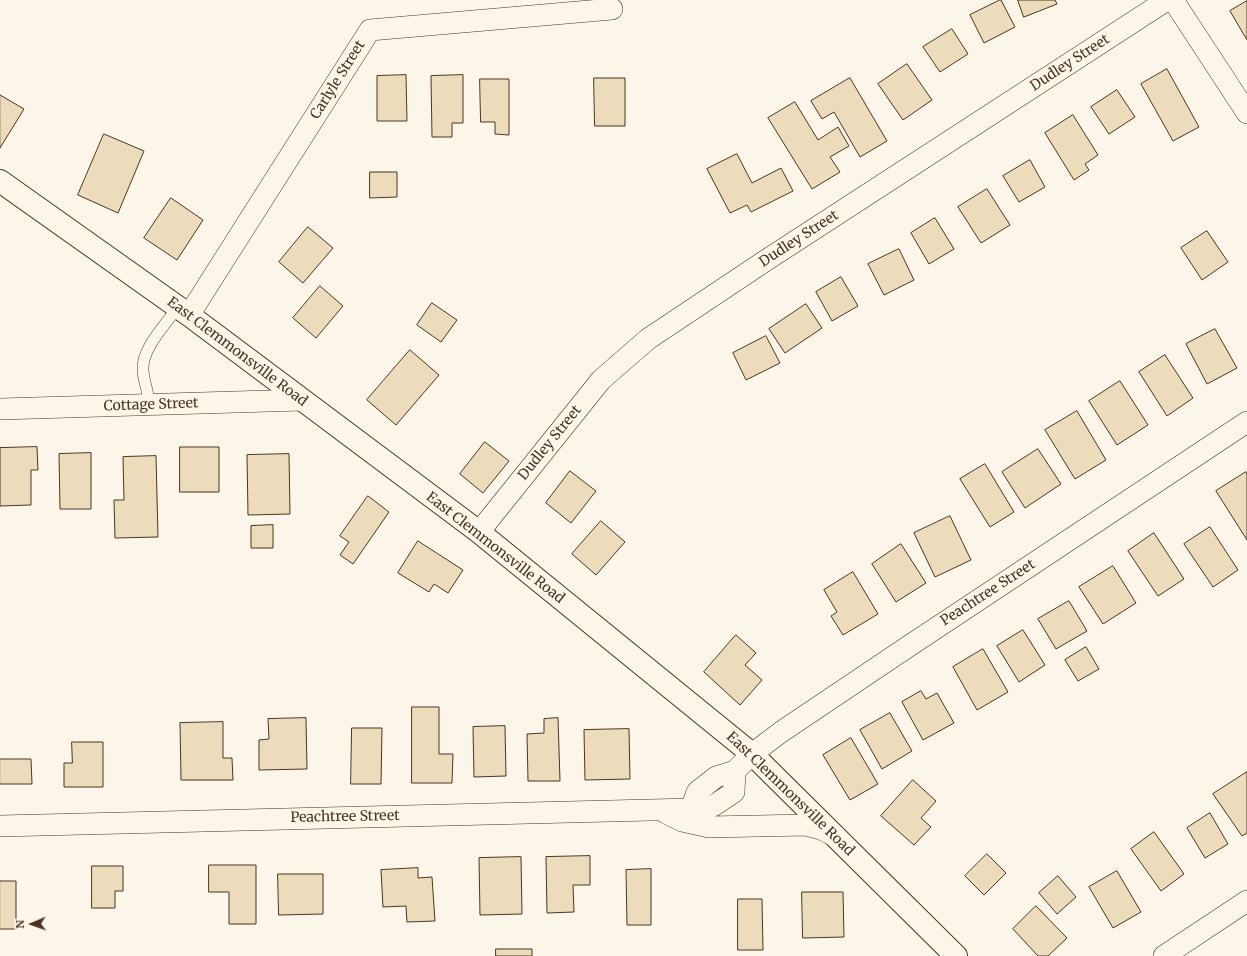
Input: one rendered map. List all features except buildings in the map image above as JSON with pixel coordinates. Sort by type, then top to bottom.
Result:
[{"type":"main road","name":"East Clemmonsville Road","points":[[0,181],[183,310],[479,532],[752,754],[956,956]]},
{"type":"street","name":"Dudley Street","points":[[479,532],[601,380],[648,339],[781,250],[1167,0]]},
{"type":"street","points":[[1173,0],[1247,113]]},
{"type":"street","name":"Carlyle Street","points":[[183,310],[370,30],[612,9]]},
{"type":"street","name":"Cottage Street","points":[[0,409],[302,400]]},
{"type":"street","name":"Peachtree Street","points":[[0,826],[658,810],[691,809],[713,806],[734,792],[735,771],[752,754],[781,732],[1247,422]]},
{"type":"street","points":[[658,810],[682,821],[709,827],[806,825],[821,829],[835,836]]},
{"type":"street","points":[[1164,956],[1247,901]]},
{"type":"lane","points":[[149,405],[143,370],[149,347],[183,310]]}]
